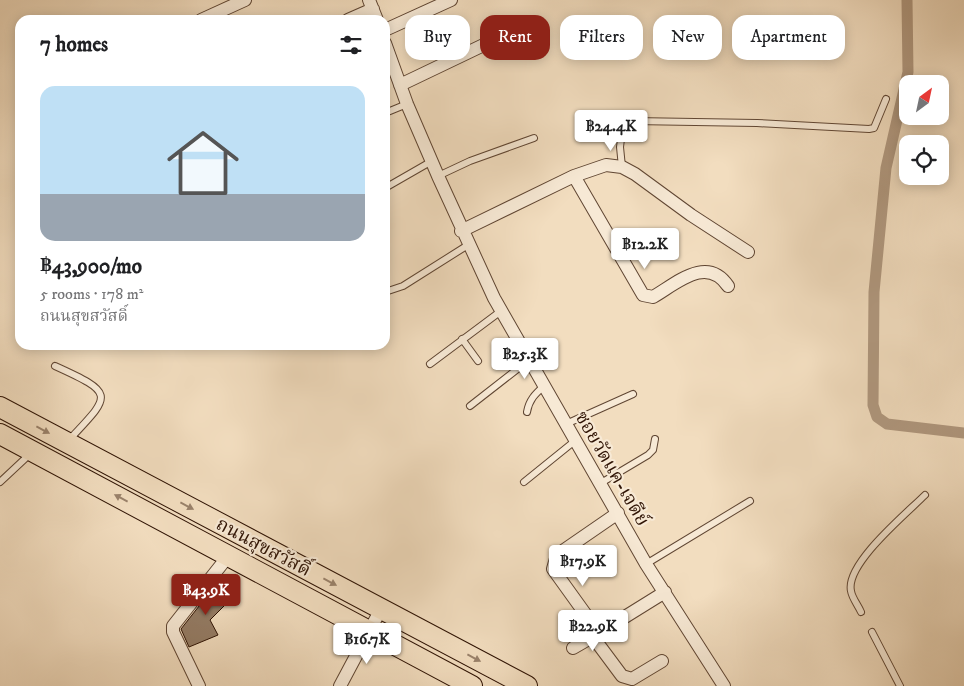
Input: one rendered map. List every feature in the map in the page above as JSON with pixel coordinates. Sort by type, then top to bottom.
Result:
[{"type":"main road","name":"ถนนสุขสวัสดิ์","points":[[0,407],[528,686]]},
{"type":"main road","name":"ถนนสุขสวัสดิ์","points":[[0,434],[370,631],[461,683]]},
{"type":"street","points":[[212,15],[245,0]]},
{"type":"street","points":[[390,28],[451,0]]},
{"type":"street","points":[[360,15],[373,10]]},
{"type":"street","points":[[400,85],[480,47]]},
{"type":"street","name":"ซอยวัดแค-เจดีย์","points":[[390,57],[407,104],[468,246],[501,311],[646,564],[724,686]]},
{"type":"street","points":[[462,231],[574,176],[606,165],[622,167],[748,252]]},
{"type":"street","points":[[574,176],[643,295],[653,297],[695,273],[707,271],[721,275],[728,286]]},
{"type":"street","points":[[618,513],[557,555],[553,569],[622,676],[632,679],[662,660]]},
{"type":"street","points":[[199,686],[173,632],[173,626],[229,555]]},
{"type":"street","points":[[573,648],[665,592]]},
{"type":"street","points":[[340,686],[382,609]]},
{"type":"lane","points":[[622,167],[620,147],[622,130],[633,121],[757,123],[868,129],[874,128],[886,99]]},
{"type":"lane","points":[[390,111],[407,104]]},
{"type":"lane","points":[[438,176],[470,161],[534,138]]},
{"type":"lane","points":[[390,185],[432,161]]},
{"type":"lane","points":[[390,290],[403,286],[468,246]]},
{"type":"lane","points":[[430,364],[501,311]]},
{"type":"lane","points":[[462,339],[478,361]]},
{"type":"lane","points":[[470,406],[529,360]]},
{"type":"lane","points":[[55,366],[92,383],[100,391],[102,397],[96,410],[66,442]]},
{"type":"lane","points":[[527,412],[534,394],[544,386]]},
{"type":"lane","points":[[566,424],[634,394]]},
{"type":"lane","points":[[601,483],[648,456],[653,450],[655,439]]},
{"type":"lane","points":[[524,482],[576,440]]},
{"type":"lane","points":[[0,482],[33,451]]},
{"type":"lane","points":[[861,612],[851,591],[851,580],[858,567],[870,550],[925,495]]},
{"type":"lane","points":[[646,564],[750,501]]},
{"type":"lane","points":[[872,632],[900,686]]},
{"type":"building","points":[[218,582],[234,596],[210,620],[218,635],[189,647],[181,629]]},
{"type":"waterway","points":[[907,0],[908,72],[886,168],[874,292],[873,405],[877,417],[887,424],[964,433]]}]
